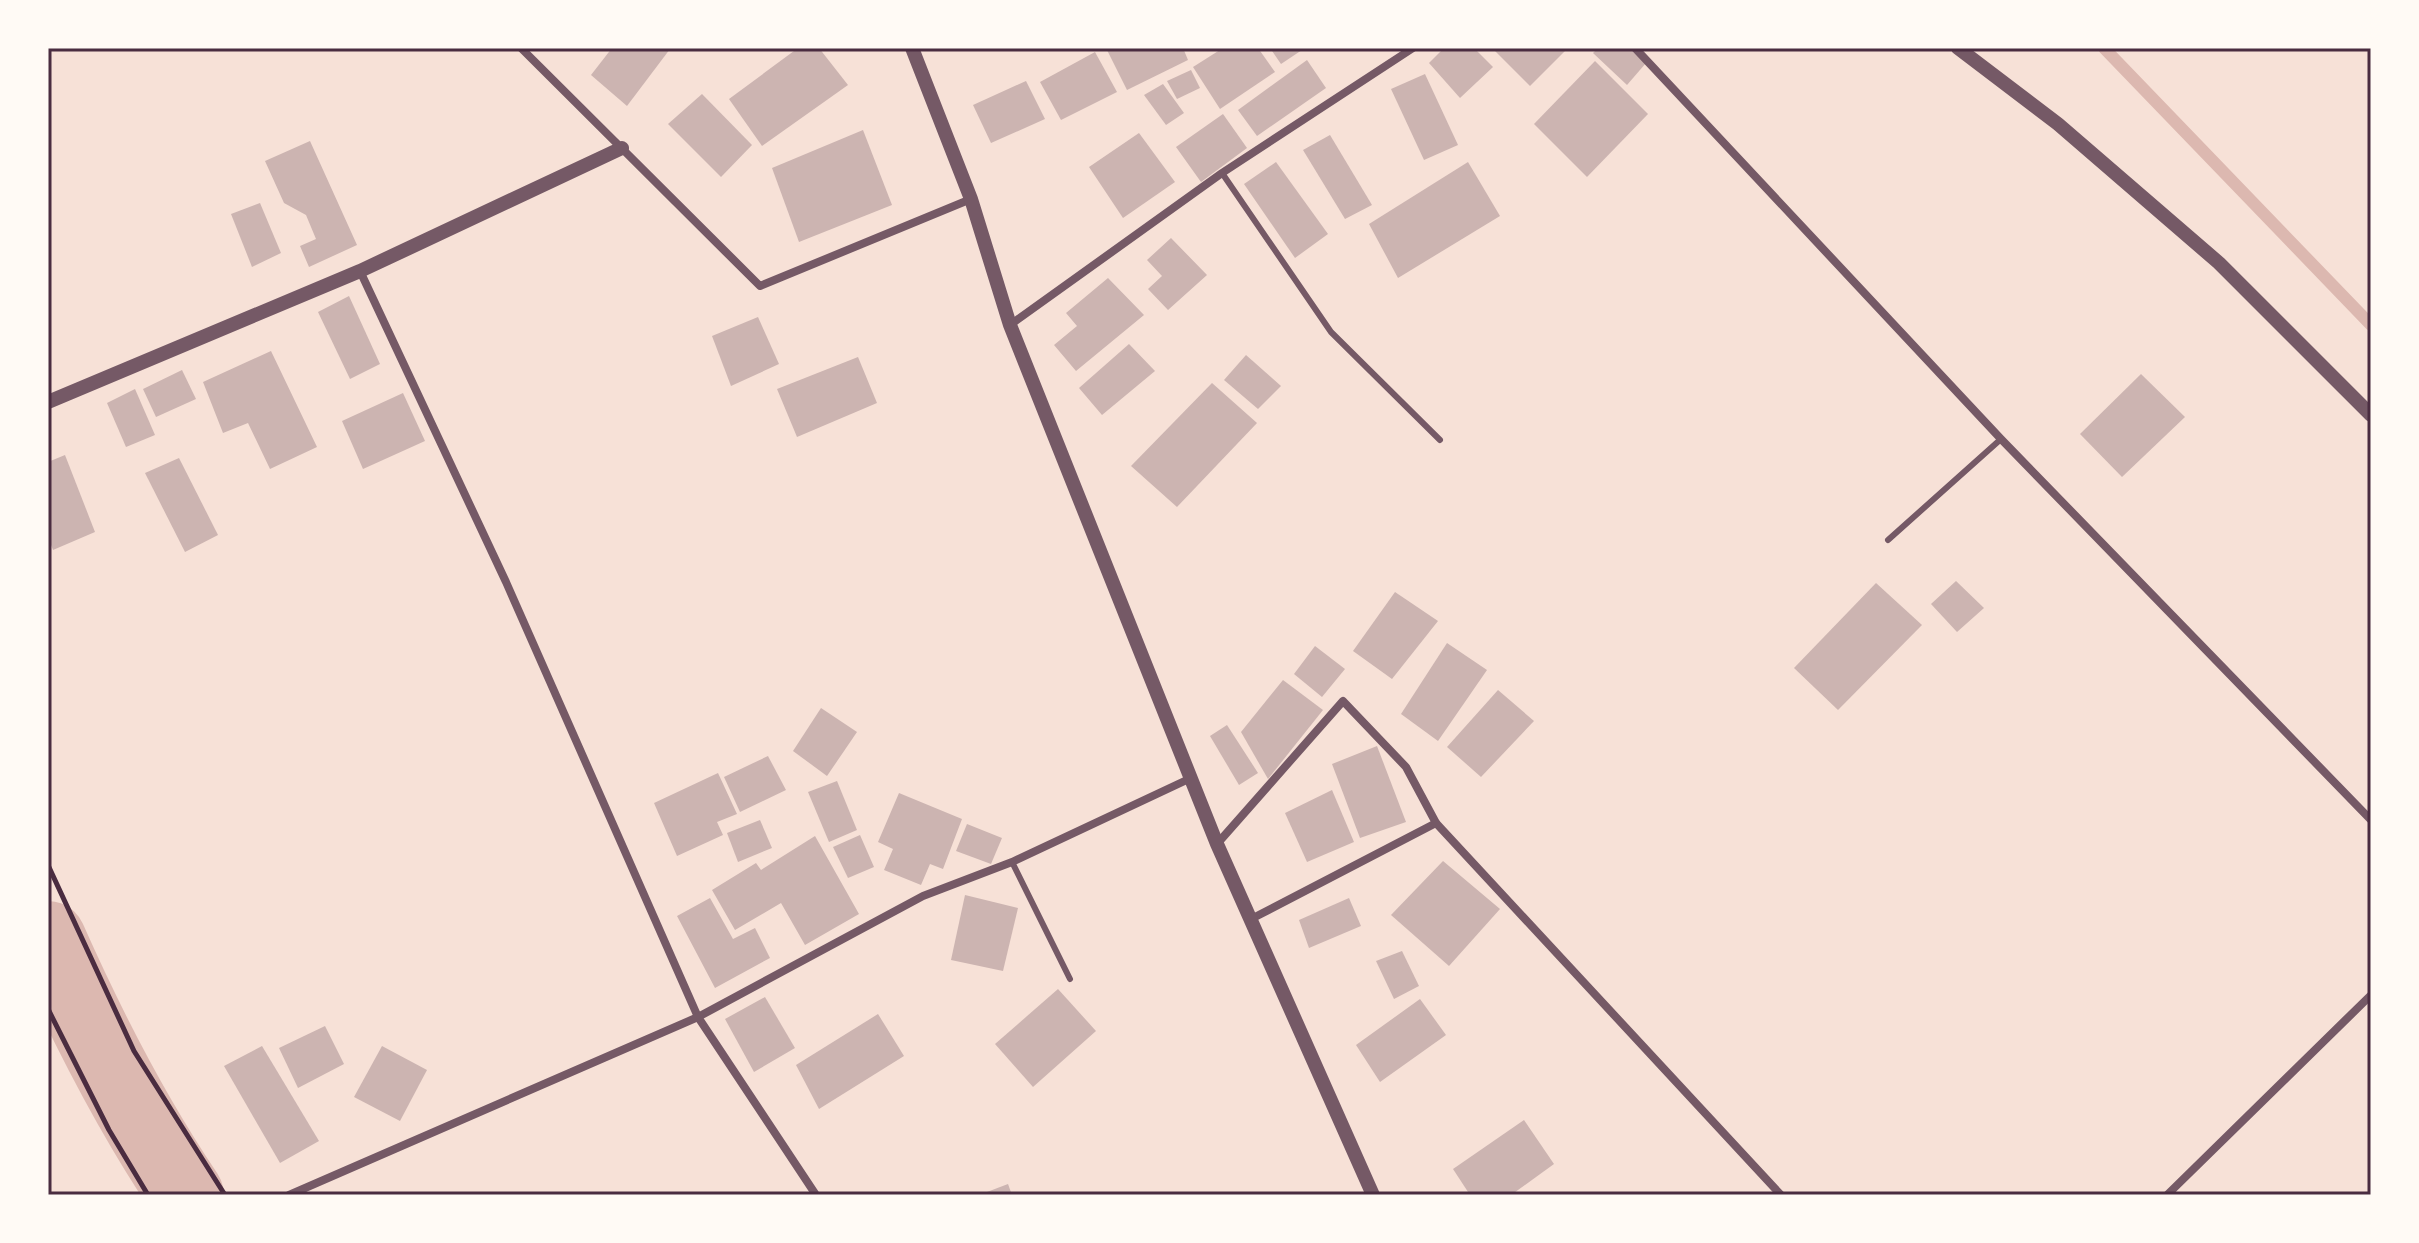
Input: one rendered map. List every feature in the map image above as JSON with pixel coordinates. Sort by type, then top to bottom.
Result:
[{"type":"street","points":[[521,48],[760,286],[971,199]]},
{"type":"street","points":[[912,48],[971,199],[1010,325],[1217,844],[1253,918],[1373,1195]]},
{"type":"street","points":[[1010,325],[1222,173],[1413,48]]},
{"type":"street","points":[[1635,48],[2001,439],[2371,820]]},
{"type":"street","points":[[1958,48],[2058,124],[2219,263],[2371,415]]},
{"type":"street","points":[[48,402],[360,271],[622,148]]},
{"type":"street","points":[[360,271],[506,582],[698,1017],[816,1195]]},
{"type":"street","points":[[1217,844],[1343,701],[1406,767],[1436,823],[1781,1195]]},
{"type":"street","points":[[289,1195],[698,1017],[923,896],[1012,862],[1191,778]]},
{"type":"street","points":[[1253,918],[1436,823]]},
{"type":"street","points":[[2167,1195],[2371,995]]},
{"type":"lane","points":[[1222,173],[1331,332],[1440,440]]},
{"type":"lane","points":[[1888,540],[2001,439]]},
{"type":"lane","points":[[1012,862],[1070,979]]},
{"type":"path","points":[[48,865],[134,1051],[225,1195]]},
{"type":"path","points":[[48,1009],[109,1130],[148,1195]]},
{"type":"building","points":[[612,48],[670,49],[627,106],[591,75]]},
{"type":"building","points":[[798,48],[819,48],[848,85],[762,146],[729,99]]},
{"type":"building","points":[[1183,48],[1188,60],[1127,90],[1107,50]]},
{"type":"building","points":[[1223,48],[1258,48],[1275,72],[1220,109],[1193,67]]},
{"type":"building","points":[[1270,48],[1305,48],[1281,64]]},
{"type":"building","points":[[1444,48],[1474,48],[1493,67],[1460,98],[1429,63]]},
{"type":"building","points":[[1492,48],[1568,48],[1530,86]]},
{"type":"building","points":[[1598,48],[1630,48],[1646,63],[1627,85],[1593,53]]},
{"type":"building","points":[[1095,52],[1117,92],[1061,120],[1040,82]]},
{"type":"building","points":[[1307,60],[1326,88],[1257,136],[1238,110]]},
{"type":"building","points":[[1595,61],[1648,114],[1587,177],[1534,124]]},
{"type":"building","points":[[1191,70],[1200,88],[1177,99],[1167,81]]},
{"type":"building","points":[[1425,74],[1458,145],[1424,160],[1391,89]]},
{"type":"building","points":[[1026,81],[1045,119],[991,143],[973,105]]},
{"type":"building","points":[[1163,84],[1184,113],[1166,125],[1144,95]]},
{"type":"building","points":[[702,94],[752,145],[721,177],[668,124]]},
{"type":"building","points":[[1223,114],[1247,148],[1201,182],[1176,147]]},
{"type":"building","points":[[863,130],[892,205],[799,242],[772,168]]},
{"type":"building","points":[[1139,133],[1175,182],[1123,218],[1089,167]]},
{"type":"building","points":[[1330,135],[1372,205],[1345,219],[1303,150]]},
{"type":"building","points":[[310,141],[357,245],[309,267],[300,246],[316,239],[306,215],[284,203],[265,161]]},
{"type":"building","points":[[1276,162],[1328,234],[1295,258],[1244,184]]},
{"type":"building","points":[[1468,162],[1500,216],[1398,278],[1369,224]]},
{"type":"building","points":[[260,203],[281,253],[252,267],[231,214]]},
{"type":"building","points":[[1171,238],[1207,275],[1168,310],[1148,289],[1162,276],[1147,260]]},
{"type":"building","points":[[1108,278],[1144,315],[1076,371],[1054,345],[1077,326],[1066,313]]},
{"type":"building","points":[[349,296],[380,364],[350,379],[318,312]]},
{"type":"building","points":[[758,317],[779,364],[731,386],[712,336]]},
{"type":"building","points":[[1129,344],[1155,371],[1102,415],[1079,388]]},
{"type":"building","points":[[271,351],[317,447],[270,469],[248,423],[223,433],[203,382]]},
{"type":"building","points":[[1246,355],[1281,386],[1258,409],[1224,380]]},
{"type":"building","points":[[858,357],[877,403],[797,437],[777,389]]},
{"type":"building","points":[[182,370],[196,399],[156,417],[143,389]]},
{"type":"building","points":[[2141,374],[2185,417],[2122,477],[2080,434]]},
{"type":"building","points":[[1212,383],[1257,423],[1177,507],[1131,466]]},
{"type":"building","points":[[135,389],[155,435],[126,447],[107,403]]},
{"type":"building","points":[[403,393],[425,441],[363,469],[342,421]]},
{"type":"building","points":[[65,455],[95,532],[53,550],[48,537],[48,462]]},
{"type":"building","points":[[179,458],[218,535],[185,552],[145,473]]},
{"type":"building","points":[[1956,581],[1984,608],[1957,632],[1931,604]]},
{"type":"building","points":[[1876,583],[1922,625],[1838,710],[1794,668]]},
{"type":"building","points":[[1395,592],[1438,621],[1392,679],[1353,651]]},
{"type":"building","points":[[1447,643],[1487,670],[1438,741],[1401,714]]},
{"type":"building","points":[[1315,646],[1345,669],[1322,697],[1294,674]]},
{"type":"building","points":[[1283,680],[1323,710],[1268,779],[1241,732]]},
{"type":"building","points":[[1498,690],[1534,721],[1481,777],[1447,747]]},
{"type":"building","points":[[821,708],[857,732],[827,776],[793,751]]},
{"type":"building","points":[[1227,725],[1258,773],[1239,785],[1210,736]]},
{"type":"building","points":[[1377,746],[1406,822],[1360,838],[1332,764]]},
{"type":"building","points":[[768,756],[786,790],[740,812],[724,777]]},
{"type":"building","points":[[718,773],[737,814],[717,822],[723,835],[677,856],[654,803]]},
{"type":"building","points":[[837,781],[857,830],[829,842],[808,792]]},
{"type":"building","points":[[1332,790],[1354,842],[1307,862],[1285,813]]},
{"type":"building","points":[[899,793],[962,819],[943,869],[930,864],[921,885],[884,870],[893,849],[878,842]]},
{"type":"building","points":[[760,820],[772,848],[738,862],[727,833]]},
{"type":"building","points":[[967,824],[1002,838],[991,864],[956,851]]},
{"type":"building","points":[[860,835],[874,867],[848,878],[833,847]]},
{"type":"building","points":[[815,836],[859,914],[805,945],[781,903],[735,930],[712,890],[756,863],[761,870]]},
{"type":"building","points":[[1443,861],[1500,909],[1449,966],[1391,915]]},
{"type":"building","points":[[965,895],[1018,908],[1003,971],[951,960]]},
{"type":"building","points":[[710,898],[733,939],[755,928],[770,958],[715,988],[677,916]]},
{"type":"building","points":[[1349,898],[1361,926],[1309,948],[1299,920]]},
{"type":"building","points":[[1402,951],[1419,986],[1394,999],[1376,961]]},
{"type":"building","points":[[1058,989],[1096,1031],[1033,1087],[995,1044]]},
{"type":"building","points":[[765,997],[795,1048],[754,1072],[725,1019]]},
{"type":"building","points":[[1420,999],[1446,1035],[1380,1082],[1356,1045]]},
{"type":"building","points":[[878,1014],[904,1056],[819,1109],[796,1065]]},
{"type":"building","points":[[325,1026],[344,1064],[298,1088],[279,1048]]},
{"type":"building","points":[[262,1046],[319,1141],[280,1163],[224,1066]]},
{"type":"building","points":[[382,1046],[427,1070],[400,1121],[354,1097]]},
{"type":"building","points":[[1524,1120],[1554,1164],[1511,1195],[1470,1195],[1453,1169]]},
{"type":"building","points":[[1008,1184],[1012,1195],[979,1195]]},
{"type":"waterway","points":[[2104,48],[2371,325]]},
{"type":"waterway","points":[[48,939],[111,1070],[186,1195]]}]
